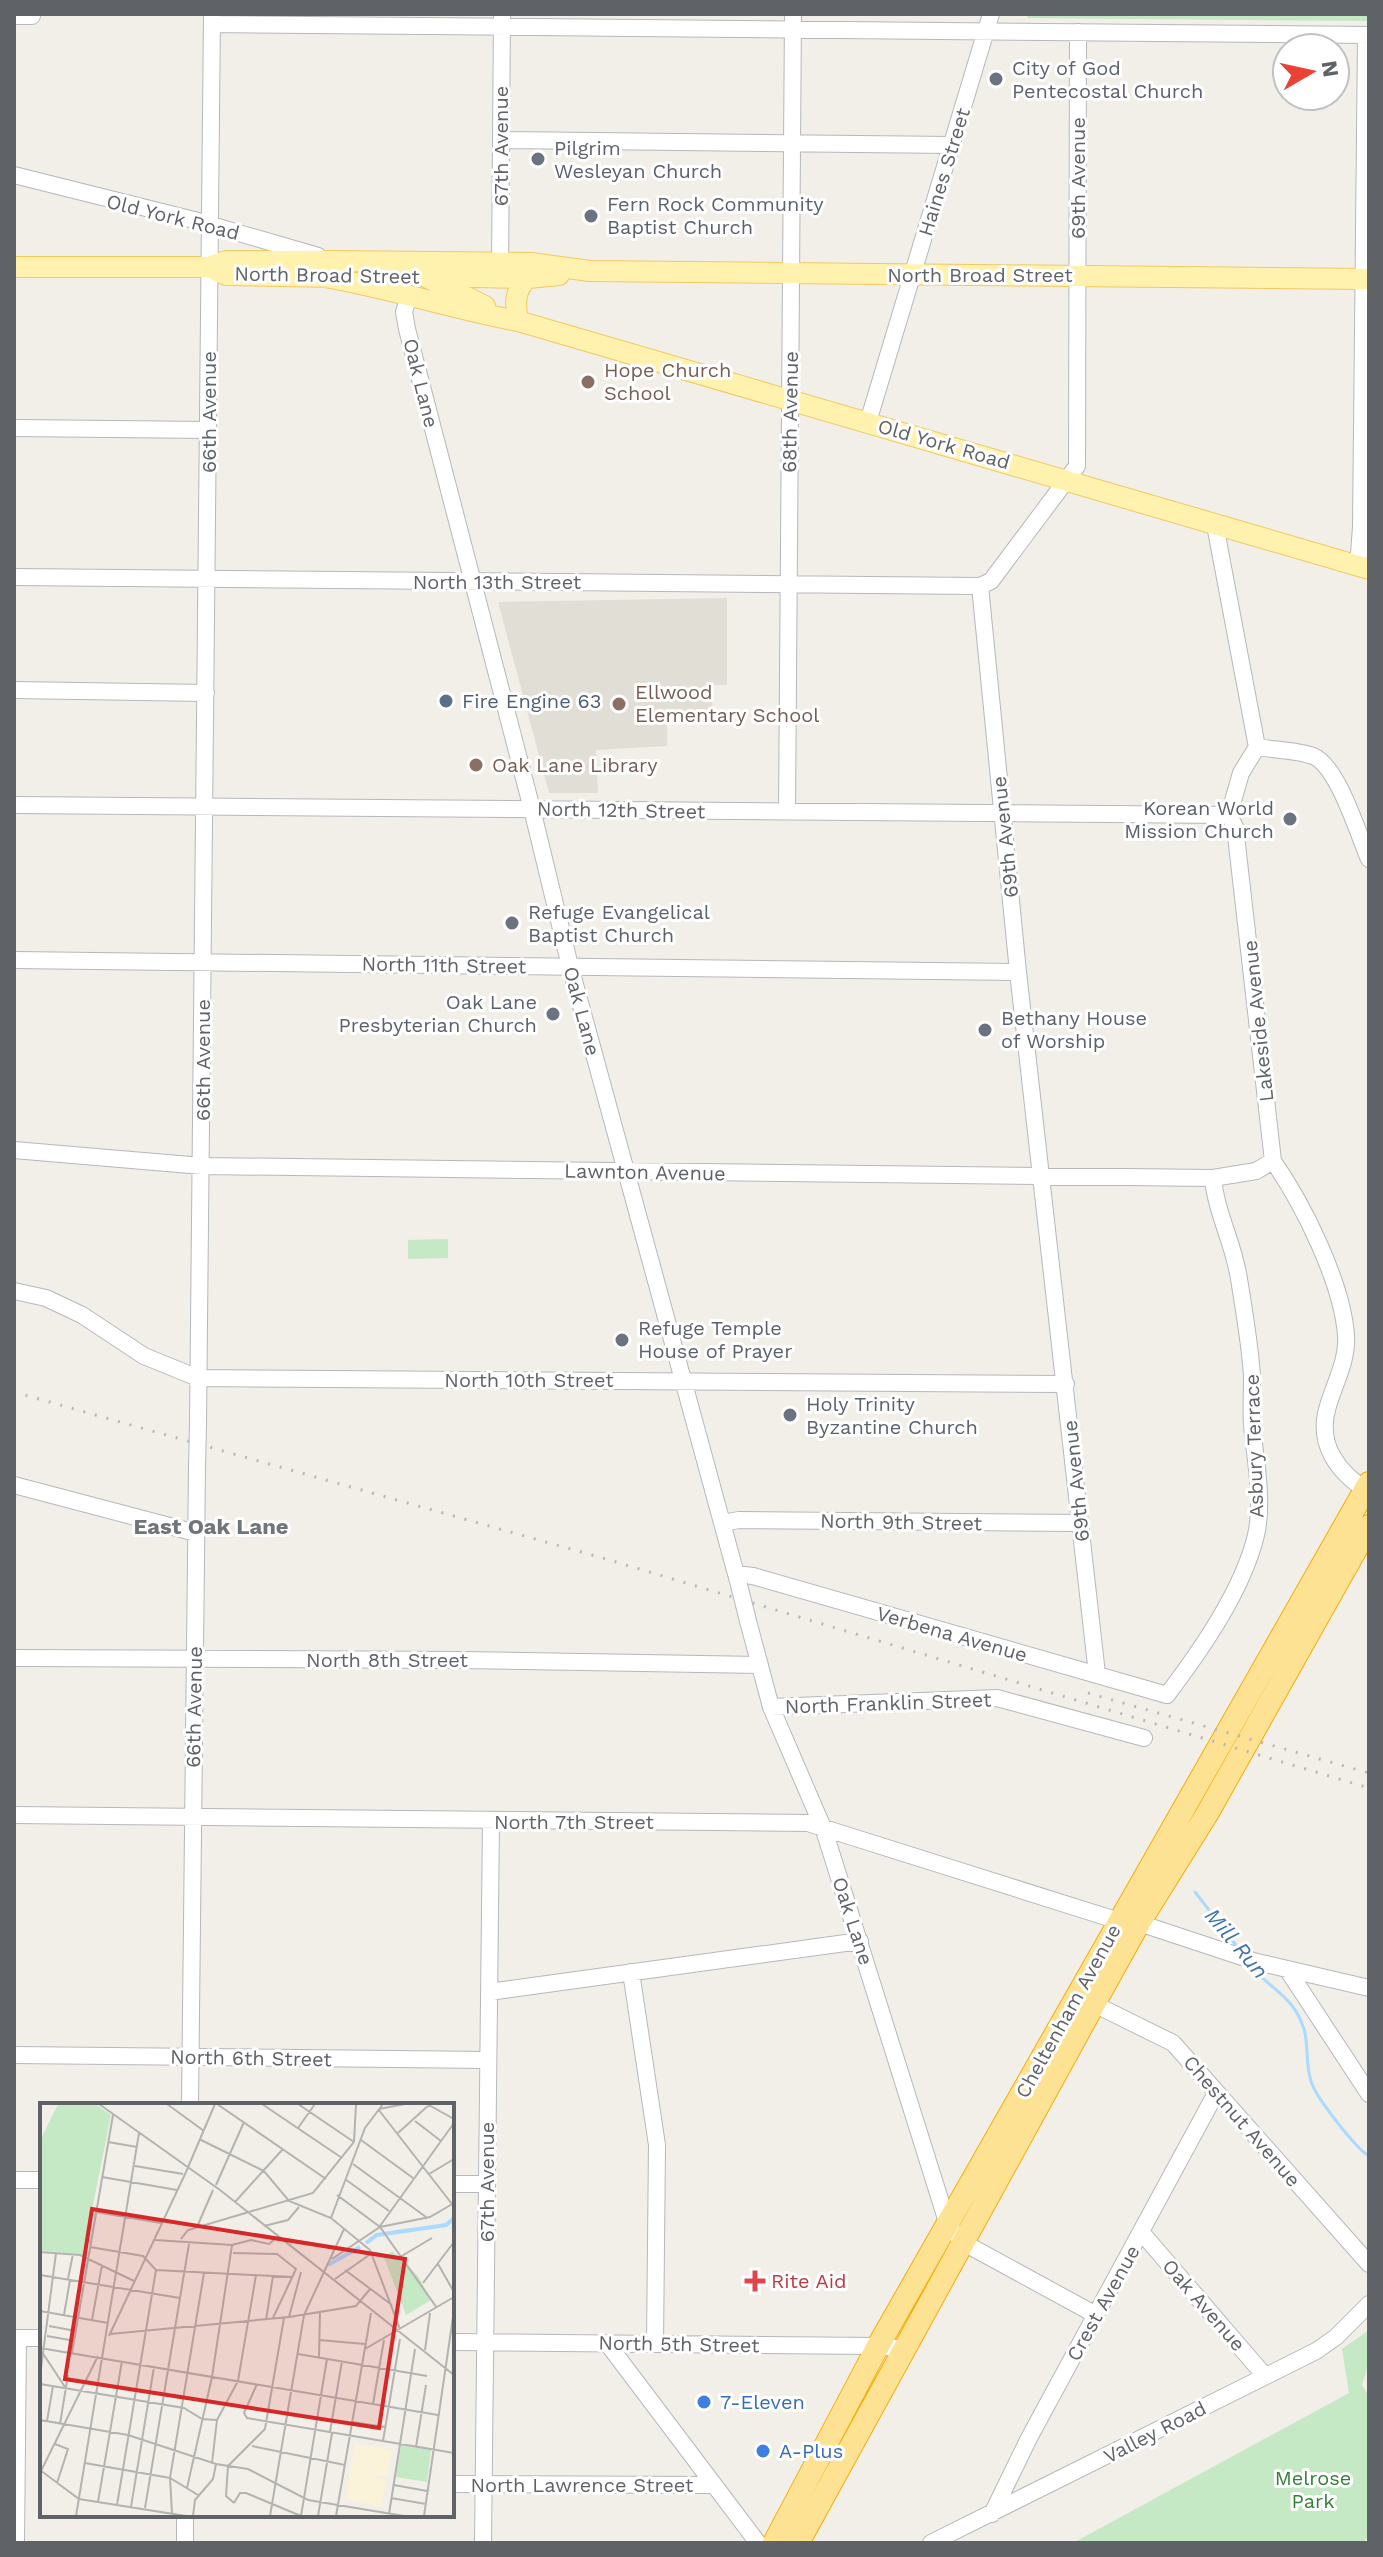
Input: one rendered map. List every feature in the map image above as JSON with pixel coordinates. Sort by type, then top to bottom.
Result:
[{"type":"highway","name":"Cheltenham Avenue","points":[[774,2543],[878,2346],[1129,1922],[1368,1488]]},
{"type":"highway","name":"Cheltenham Avenue","points":[[798,2543],[1094,2004],[1129,1922],[1207,1814],[1369,1526]]},
{"type":"main road","name":"North Broad Street","points":[[14,267],[209,267],[226,275],[402,263],[500,270],[528,278],[590,271],[1366,279]]},
{"type":"main road","name":"Old York Road","points":[[402,263],[518,321]]},
{"type":"main road","name":"North Broad Street","points":[[328,269],[424,276],[500,270],[531,263],[590,271]]},
{"type":"main road","name":"Old York Road","points":[[328,269],[464,311],[518,321],[791,399],[1363,568]]},
{"type":"main road","points":[[518,321],[519,286],[528,278]]},
{"type":"street","points":[[14,16],[32,16]]},
{"type":"street","points":[[212,19],[989,22],[1078,32],[1368,35],[1363,568]]},
{"type":"street","name":"66th Avenue","points":[[190,2103],[212,19]]},
{"type":"street","name":"67th Avenue","points":[[500,270],[502,20]]},
{"type":"street","name":"68th Avenue","points":[[787,811],[793,22]]},
{"type":"street","name":"Haines Street","points":[[868,422],[989,22]]},
{"type":"street","name":"69th Avenue","points":[[1078,32],[1077,466],[991,581],[980,586],[1018,972],[1097,1674]]},
{"type":"street","points":[[501,140],[952,145]]},
{"type":"street","name":"Old York Road","points":[[14,175],[210,224],[328,269]]},
{"type":"street","name":"Oak Lane","points":[[409,295],[404,312],[407,329],[570,966],[771,1707],[824,1830],[948,2225]]},
{"type":"street","points":[[14,428],[209,430]]},
{"type":"street","points":[[1215,525],[1257,747],[1314,757],[1327,769],[1341,791],[1368,854]]},
{"type":"street","name":"North 13th Street","points":[[14,577],[980,586]]},
{"type":"street","points":[[14,690],[206,693]]},
{"type":"street","name":"Lakeside Avenue","points":[[1257,747],[1241,773],[1229,815],[1235,827],[1246,909],[1273,1161],[1289,1184],[1314,1233],[1340,1302],[1346,1336],[1345,1359],[1326,1412],[1327,1440],[1341,1471],[1368,1488]]},
{"type":"street","name":"North 12th Street","points":[[14,805],[1229,815]]},
{"type":"street","name":"North 11th Street","points":[[14,960],[1018,972]]},
{"type":"street","name":"Lawnton Avenue","points":[[14,1150],[202,1166],[1213,1178],[1256,1171],[1273,1161]]},
{"type":"street","name":"Asbury Terrace","points":[[1167,1695],[1194,1658],[1232,1593],[1257,1531],[1258,1487],[1252,1421],[1252,1374],[1239,1275],[1215,1198],[1213,1178]]},
{"type":"street","name":"North 10th Street","points":[[14,1291],[46,1298],[82,1315],[144,1356],[198,1378],[1066,1384]]},
{"type":"street","points":[[14,1485],[196,1533]]},
{"type":"street","name":"North 9th Street","points":[[722,1523],[739,1520],[1081,1523]]},
{"type":"street","name":"Verbena Avenue","points":[[738,1579],[753,1576],[810,1595],[1167,1695]]},
{"type":"street","name":"North 8th Street","points":[[14,1658],[760,1665]]},
{"type":"street","name":"North Franklin Street","points":[[771,1707],[997,1698],[1144,1738]]},
{"type":"street","name":"North 7th Street","points":[[14,1815],[808,1823],[1239,1957],[1369,1988]]},
{"type":"street","name":"67th Avenue","points":[[483,2543],[491,1821]]},
{"type":"street","points":[[489,1992],[860,1941]]},
{"type":"street","points":[[1287,1969],[1369,2094]]},
{"type":"street","points":[[631,1972],[657,2145],[655,2344]]},
{"type":"street","name":"Chestnut Avenue","points":[[1094,2004],[1173,2043],[1369,2264]]},
{"type":"street","name":"North 6th Street","points":[[14,2055],[488,2060]]},
{"type":"street","name":"Crest Avenue","points":[[992,2514],[1029,2438],[1216,2093]]},
{"type":"street","points":[[14,2180],[40,2180]]},
{"type":"street","points":[[454,2184],[487,2184]]},
{"type":"street","points":[[948,2225],[964,2243],[1096,2315]]},
{"type":"street","name":"Oak Avenue","points":[[1142,2233],[1265,2376]]},
{"type":"street","name":"Valley Road","points":[[931,2543],[1316,2351],[1336,2337],[1369,2304]]},
{"type":"street","points":[[16,2543],[16,2338],[40,2338]]},
{"type":"street","name":"North 5th Street","points":[[454,2342],[878,2346],[905,2349]]},
{"type":"street","points":[[607,2343],[758,2543]]},
{"type":"street","name":"North Lawrence Street","points":[[454,2484],[712,2485]]},
{"type":"street","points":[[185,2517],[185,2543]]},
{"type":"shaded area","name":"Ellwood Elementary School","points":[[727,598],[727,685],[713,685],[712,723],[667,722],[667,746],[596,750],[598,793],[549,793],[498,602]]},
{"type":"green space","points":[[1026,14],[1369,14],[1369,21],[1028,18]]},
{"type":"green space","points":[[448,1239],[448,1258],[408,1259],[408,1240]]},
{"type":"green space","name":"Melrose Park","points":[[1369,2330],[1369,2363],[1362,2385],[1369,2396],[1369,2535],[1363,2543],[1073,2543],[1349,2393],[1342,2349]]},
{"type":"waterway","name":"Mill Run","points":[[1195,1892],[1239,1949]]},
{"type":"waterway","name":"Mill Run","points":[[1253,1968],[1294,2008],[1304,2029],[1308,2071],[1315,2091],[1347,2134],[1369,2156]]},
{"type":"railway","points":[[14,1392],[606,1559],[1369,1788]]},
{"type":"railway","points":[[1088,1693],[1369,1773]]},
{"type":"place","name":"City of God Pentecostal Church","points":[[996,79]]},
{"type":"place","name":"Pilgrim Wesleyan Church","points":[[538,159]]},
{"type":"place","name":"Fern Rock Community Baptist Church","points":[[591,216]]},
{"type":"place","name":"Hope Church School","points":[[588,382]]},
{"type":"place","name":"Fire Engine 63","points":[[446,701]]},
{"type":"place","name":"Ellwood Elementary School","points":[[619,704]]},
{"type":"place","name":"Oak Lane Library","points":[[476,765]]},
{"type":"place","name":"Korean World Mission Church","points":[[1290,819]]},
{"type":"place","name":"Refuge Evangelical Baptist Church","points":[[512,923]]},
{"type":"place","name":"Oak Lane Presbyterian Church","points":[[553,1014]]},
{"type":"place","name":"Bethany House of Worship","points":[[985,1030]]},
{"type":"place","name":"Refuge Temple House of Prayer","points":[[622,1340]]},
{"type":"place","name":"Holy Trinity Byzantine Church","points":[[790,1415]]},
{"type":"place","name":"Rite Aid","points":[[755,2281]]},
{"type":"place","name":"7-Eleven","points":[[704,2402]]},
{"type":"place","name":"A-Plus","points":[[763,2451]]},
{"type":"district","name":"East Oak Lane","points":[[211,1526]]}]
